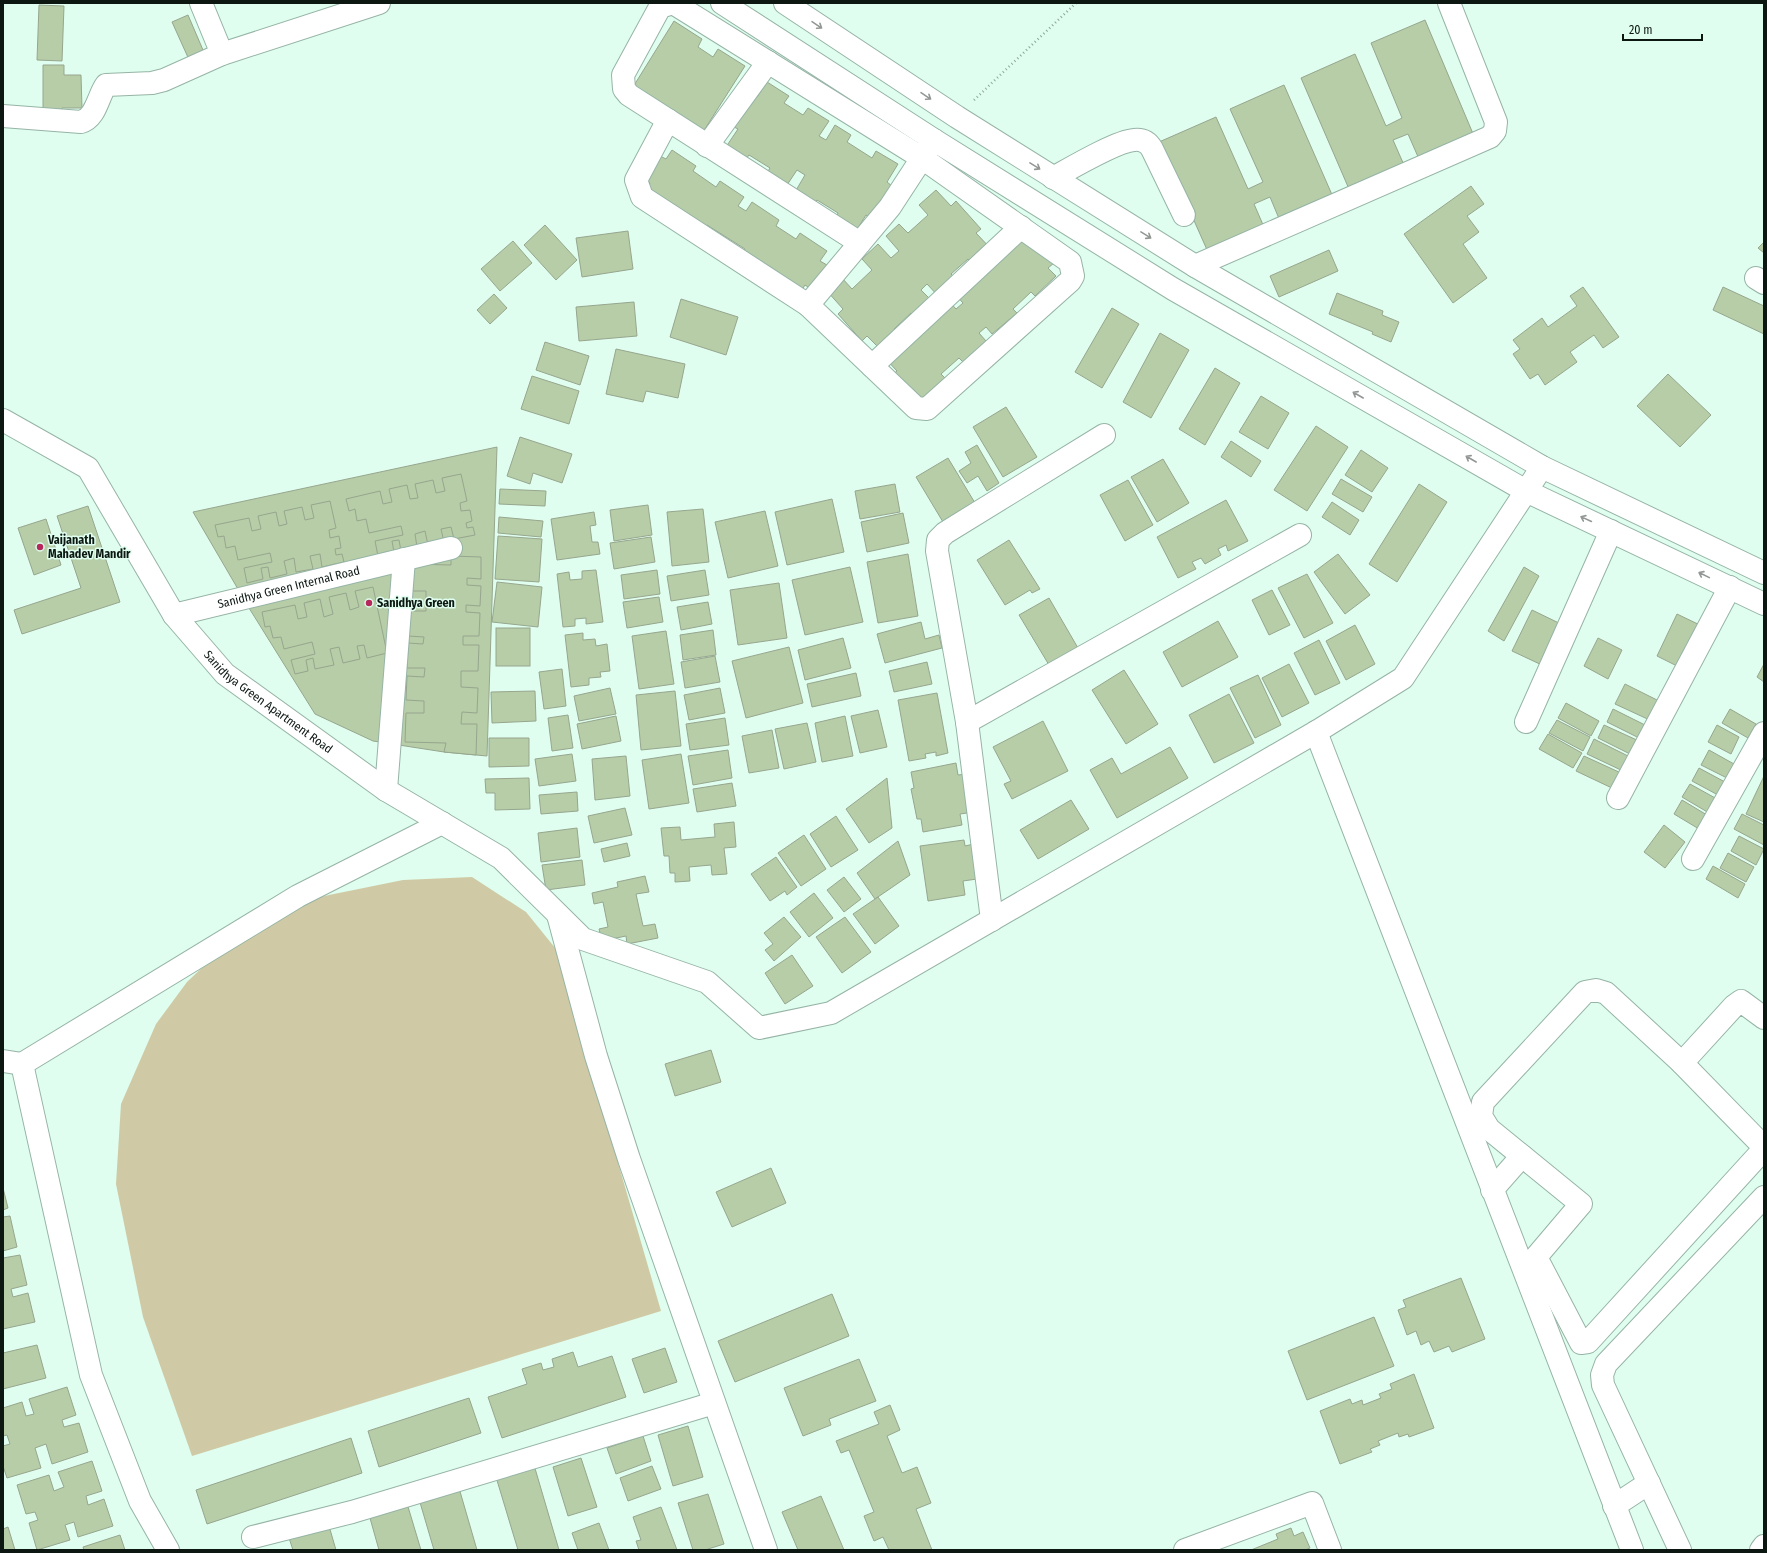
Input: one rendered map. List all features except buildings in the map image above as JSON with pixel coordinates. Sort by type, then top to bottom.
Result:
[{"type":"street","points":[[201,3],[222,54]]},
{"type":"street","points":[[3,116],[81,122],[85,121],[95,108],[106,85],[152,83],[164,80],[222,54],[379,3]]},
{"type":"street","points":[[860,243],[629,95],[624,89],[623,75],[660,7],[673,3],[768,62],[928,149],[1526,491],[1764,604]]},
{"type":"street","points":[[668,120],[636,180],[642,197],[808,305],[916,408],[927,409],[1070,282],[1073,276],[1070,262],[1021,227],[928,149],[722,3]]},
{"type":"street","points":[[785,3],[957,117],[1195,266],[1542,467],[1764,572]]},
{"type":"street","points":[[1195,266],[1490,137],[1495,131],[1496,122],[1449,3]]},
{"type":"street","points":[[708,146],[768,62]]},
{"type":"street","points":[[1053,178],[1123,142],[1142,140],[1149,144],[1152,149],[1184,215]]},
{"type":"street","points":[[808,305],[890,206],[928,149]]},
{"type":"street","points":[[872,366],[1021,227]]},
{"type":"street","name":"Sanidhya Green Apartment Road","points":[[3,420],[88,468],[174,615],[225,674],[386,790],[501,858],[582,939],[707,982],[759,1028],[832,1014],[992,920]]},
{"type":"street","points":[[1104,435],[945,533],[938,540],[937,550],[967,722],[992,920],[1316,732],[1403,678],[1542,467]]},
{"type":"street","points":[[1526,722],[1611,531]]},
{"type":"street","points":[[967,722],[1300,534]]},
{"type":"street","name":"Sanidhya Green Internal Road","points":[[174,615],[451,548]]},
{"type":"street","points":[[386,790],[404,559]]},
{"type":"street","points":[[1618,798],[1730,588]]},
{"type":"street","points":[[1316,732],[1492,1190],[1530,1264],[1581,1343],[1588,1342],[1764,1148],[1682,1063],[1606,993],[1596,990],[1585,992],[1483,1102],[1481,1116],[1489,1129],[1580,1204],[1530,1264]]},
{"type":"street","points":[[1693,858],[1764,733]]},
{"type":"street","points":[[168,1550],[140,1501],[91,1375],[62,1236],[13,1062],[298,896],[442,823]]},
{"type":"street","points":[[558,914],[596,1056],[629,1159],[766,1550]]},
{"type":"street","points":[[1682,1063],[1741,1000],[1764,1018]]},
{"type":"street","points":[[1492,1190],[1522,1156]]},
{"type":"street","points":[[1680,1550],[1603,1385],[1602,1375],[1606,1364],[1764,1197]]},
{"type":"street","points":[[1530,1264],[1614,1506],[1632,1550]]},
{"type":"street","points":[[253,1537],[352,1512],[714,1403]]},
{"type":"street","points":[[1614,1506],[1648,1482]]},
{"type":"street","points":[[1185,1550],[1312,1503],[1330,1550]]},
{"type":"street","points":[[1761,1550],[1764,1546]]},
{"type":"path","points":[[957,117],[1076,3]]},
{"type":"shaded area","points":[[472,877],[526,912],[556,949],[661,1311],[192,1456],[143,1317],[116,1184],[121,1104],[156,1024],[187,982],[262,911],[329,895],[403,880]]},
{"type":"place","name":"Vaijanath Mahadev Mandir","points":[[40,547]]},
{"type":"place","name":"Sanidhya Green","points":[[369,603]]}]
